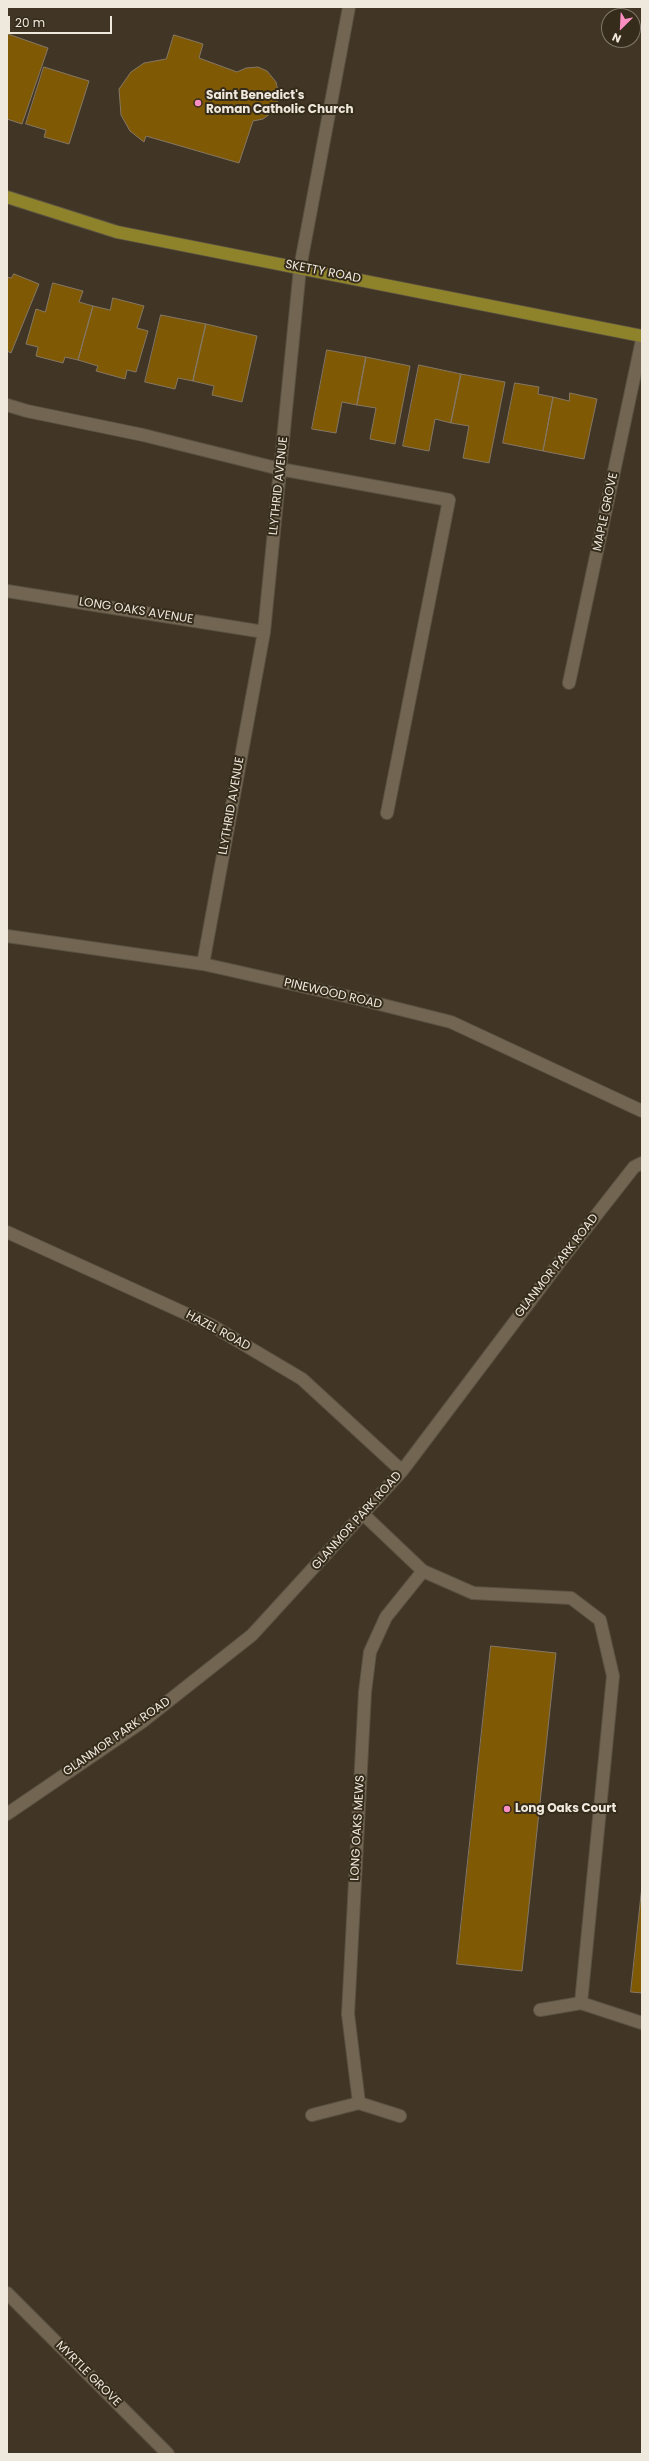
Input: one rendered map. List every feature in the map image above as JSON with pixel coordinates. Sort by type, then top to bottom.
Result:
[{"type":"main road","name":"SKETTY ROAD","points":[[7,197],[117,232],[642,336]]},
{"type":"street","name":"LLYTHRID AVENUE","points":[[203,964],[264,632],[300,268],[349,7]]},
{"type":"street","name":"MAPLE GROVE","points":[[569,683],[642,340]]},
{"type":"street","points":[[7,405],[27,411],[144,434],[280,470],[449,500],[386,813]]},
{"type":"street","name":"LONG OAKS AVENUE","points":[[7,591],[264,632]]},
{"type":"street","name":"PINEWOOD ROAD","points":[[7,936],[203,964],[451,1022],[642,1111]]},
{"type":"street","name":"GLANMOR PARK ROAD","points":[[7,1814],[142,1722],[252,1635],[402,1471],[562,1259],[634,1167],[642,1163]]},
{"type":"street","name":"HAZEL ROAD","points":[[7,1232],[211,1325],[302,1379],[402,1471]]},
{"type":"street","points":[[363,1514],[423,1571],[473,1592],[571,1598],[600,1620],[613,1676],[581,2003]]},
{"type":"street","name":"LONG OAKS MEWS","points":[[359,2103],[348,2014],[365,1692],[370,1652],[386,1617],[423,1571]]},
{"type":"street","points":[[540,2010],[581,2003],[642,2023]]},
{"type":"street","points":[[312,2115],[359,2103],[400,2116]]},
{"type":"street","name":"MYRTLE GROVE","points":[[7,2293],[168,2454]]},
{"type":"building","points":[[8,34],[48,48],[22,124],[7,119]]},
{"type":"building","name":"Saint Benedict's Roman Catholic Church","points":[[174,35],[203,44],[199,58],[237,72],[246,68],[258,67],[267,71],[276,82],[279,96],[274,111],[263,119],[253,121],[239,163],[146,136],[144,142],[130,131],[121,115],[119,89],[131,72],[144,63],[166,59]]},
{"type":"building","points":[[44,67],[89,81],[69,144],[44,137],[46,130],[26,124]]},
{"type":"building","points":[[14,274],[39,284],[11,353],[7,351],[7,277],[11,278]]},
{"type":"building","points":[[53,283],[83,291],[79,302],[93,306],[78,360],[65,357],[63,363],[36,356],[38,347],[26,344],[36,309],[45,312]]},
{"type":"building","points":[[113,298],[144,306],[137,328],[148,331],[136,372],[127,370],[125,379],[96,371],[98,366],[78,360],[93,306],[110,310]]},
{"type":"building","points":[[161,315],[206,324],[193,381],[178,378],[175,389],[145,382]]},
{"type":"building","points":[[206,324],[257,336],[242,402],[212,395],[214,386],[193,381]]},
{"type":"building","points":[[327,350],[366,357],[357,405],[342,402],[336,433],[312,429]]},
{"type":"building","points":[[366,357],[410,366],[395,444],[370,439],[376,408],[357,405]]},
{"type":"building","points":[[419,365],[461,374],[451,423],[435,419],[429,451],[403,446]]},
{"type":"building","points":[[461,374],[505,382],[489,463],[463,458],[469,426],[451,423]]},
{"type":"building","points":[[515,383],[539,387],[538,394],[553,397],[543,451],[503,443]]},
{"type":"building","points":[[570,393],[597,399],[584,459],[543,451],[553,397],[569,401]]},
{"type":"building","name":"Long Oaks Court","points":[[491,1646],[556,1653],[522,1971],[457,1964]]},
{"type":"building","points":[[642,1886],[642,1993],[631,1992]]},
{"type":"place","name":"Saint Benedict's Roman Catholic Church","points":[[198,103]]},
{"type":"place","name":"Long Oaks Court","points":[[507,1809]]}]
